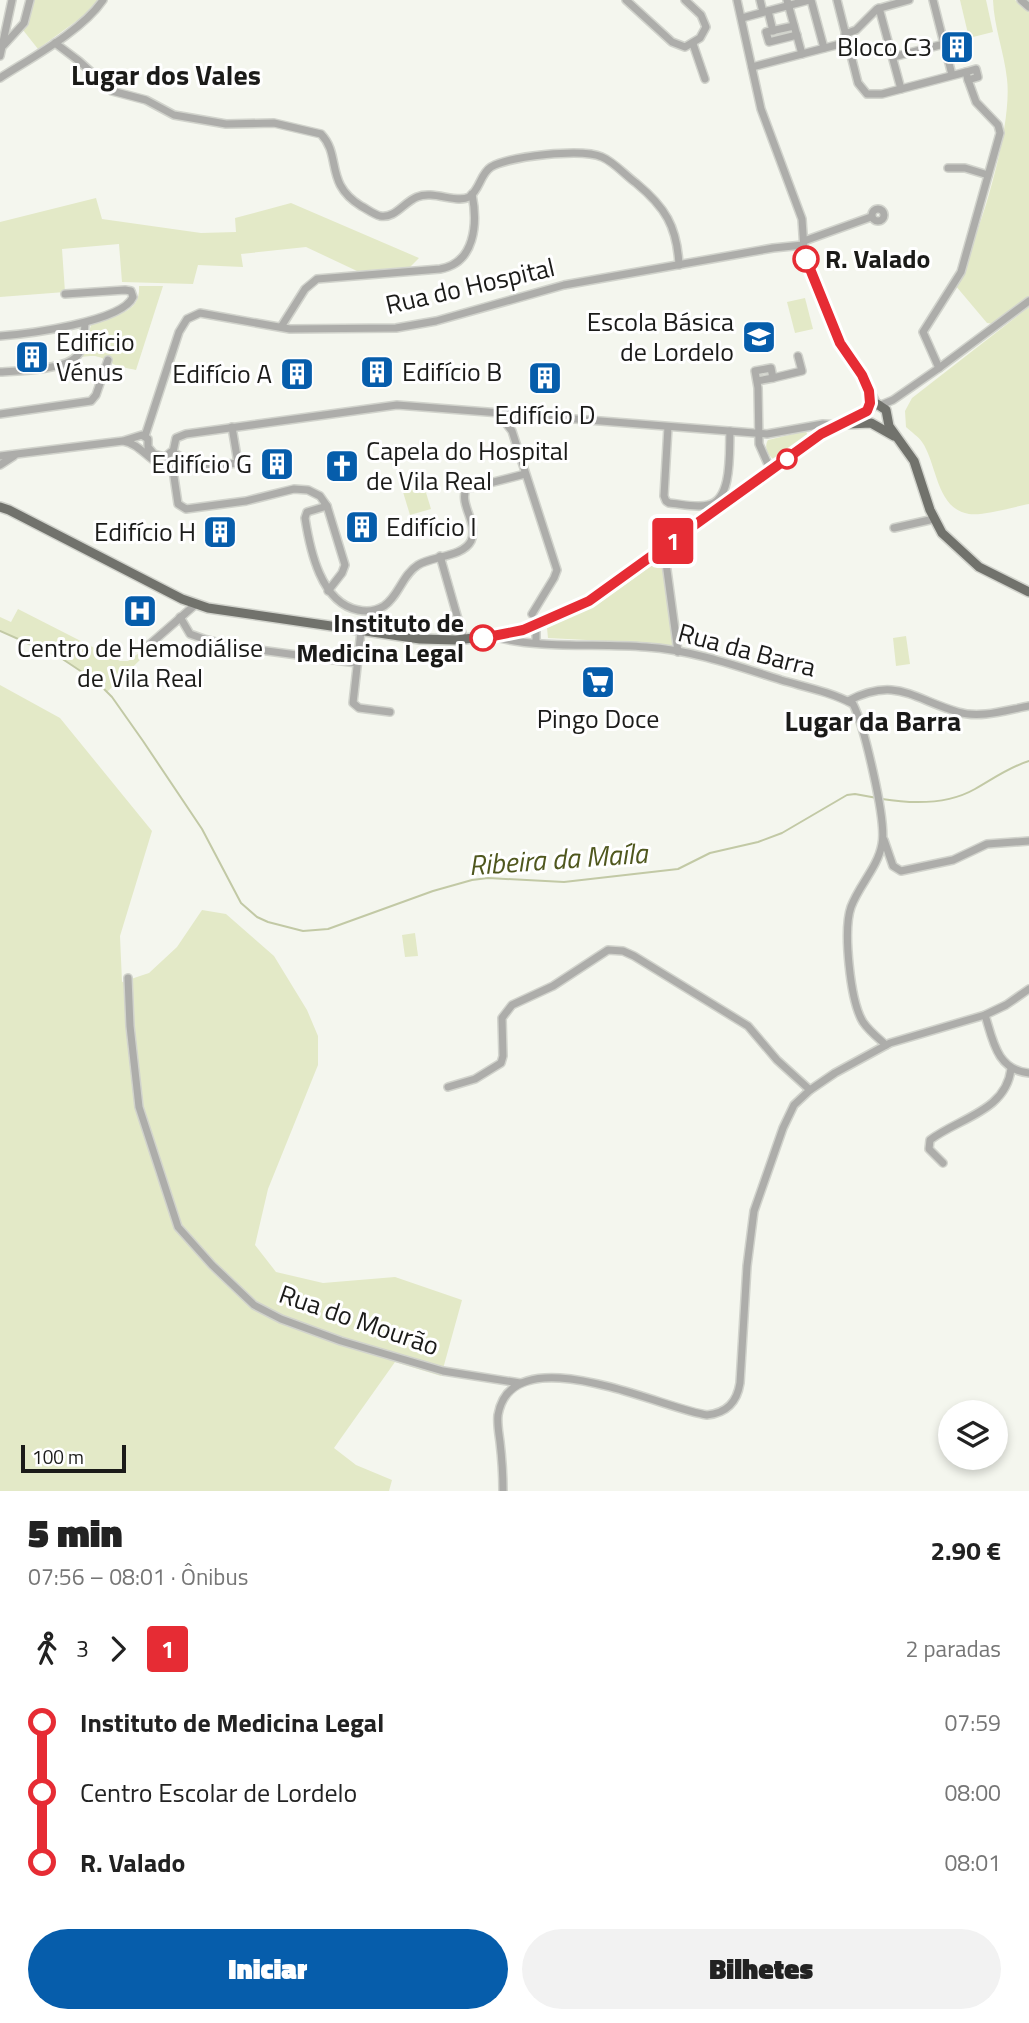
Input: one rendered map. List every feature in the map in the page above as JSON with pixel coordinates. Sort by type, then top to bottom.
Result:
[{"type":"main road","points":[[873,407],[867,418],[902,443]]},
{"type":"main road","points":[[0,500],[4,508],[196,604],[229,612],[420,639],[464,640],[495,637],[533,626],[589,601],[821,434],[873,407],[886,410],[886,418],[914,461],[934,519],[945,536],[970,561],[1029,592]]},
{"type":"main road","points":[[840,425],[881,424],[886,418]]},
{"type":"street","points":[[0,56],[12,0]]},
{"type":"street","points":[[4,46],[24,23],[30,0]]},
{"type":"street","points":[[0,78],[55,43],[92,13],[103,0]]},
{"type":"street","points":[[626,0],[675,44],[685,47],[693,44],[703,34],[705,22],[685,0]]},
{"type":"street","points":[[737,0],[764,117],[802,219],[804,243],[815,285],[836,335],[869,391],[873,407],[903,392],[939,368],[1029,301]]},
{"type":"street","points":[[760,0],[773,31]]},
{"type":"street","points":[[742,18],[788,3],[810,0],[824,48]]},
{"type":"street","points":[[836,0],[858,83],[864,92],[878,95],[952,75],[967,76],[979,105],[1000,129],[962,270],[923,332],[939,368]]},
{"type":"street","points":[[752,67],[824,48],[846,38],[879,8],[909,0]]},
{"type":"street","points":[[933,0],[952,75]]},
{"type":"street","points":[[1021,0],[1029,7]]},
{"type":"street","points":[[788,3],[802,54]]},
{"type":"street","points":[[879,8],[901,89]]},
{"type":"street","points":[[794,26],[766,32],[769,41],[797,34]]},
{"type":"street","points":[[55,43],[115,93],[146,100],[174,116],[226,124],[274,122],[321,134],[343,192],[376,215],[394,214],[420,196],[462,199],[472,194],[482,175],[497,164],[552,154],[598,156],[647,192],[668,217],[676,237],[679,265]]},
{"type":"street","points":[[693,44],[705,79]]},
{"type":"street","points":[[893,57],[944,44]]},
{"type":"street","points":[[948,168],[968,168],[988,175]]},
{"type":"street","points":[[281,327],[305,289],[317,279],[440,270],[458,264],[466,254],[473,233],[475,215],[472,194]]},
{"type":"street","name":"Rua do Hospital","points":[[139,439],[179,332],[187,319],[197,314],[207,313],[281,327],[368,330],[403,327],[442,320],[564,285],[804,243],[871,217]]},
{"type":"street","points":[[0,336],[85,323],[128,306],[133,299],[132,293],[123,290],[65,295]]},
{"type":"street","points":[[0,372],[72,361],[82,349],[85,323]]},
{"type":"street","points":[[771,471],[760,449],[755,371],[771,368],[773,378],[802,371],[798,356]]},
{"type":"street","points":[[0,414],[91,401],[96,395],[108,360]]},
{"type":"street","points":[[886,418],[903,392]]},
{"type":"street","points":[[173,452],[174,440],[178,436],[390,406],[777,434],[826,424],[840,425]]},
{"type":"street","points":[[498,413],[511,429],[557,573],[531,614]]},
{"type":"street","points":[[668,426],[664,496],[669,503],[709,505],[724,490],[727,483],[730,431]]},
{"type":"street","points":[[139,439],[150,459],[172,468],[238,463],[232,427]]},
{"type":"street","points":[[0,456],[139,439],[149,441],[145,449]]},
{"type":"street","points":[[145,449],[164,457],[172,468],[177,502],[180,507],[186,509],[246,501],[298,489],[315,492],[327,506],[345,565],[328,591]]},
{"type":"street","points":[[164,457],[173,452]]},
{"type":"street","points":[[172,468],[180,465],[181,460],[173,452]]},
{"type":"street","points":[[0,465],[18,454]]},
{"type":"street","points":[[327,506],[307,512],[304,518],[322,582],[328,591],[350,608],[375,610],[390,601],[412,569],[425,561],[460,551],[471,542],[473,530],[464,498],[466,489],[526,474]]},
{"type":"street","points":[[894,528],[934,519]]},
{"type":"street","points":[[664,548],[678,652]]},
{"type":"street","points":[[440,556],[464,640]]},
{"type":"street","points":[[143,647],[196,604]]},
{"type":"street","points":[[180,617],[188,632],[204,639],[237,647],[357,663]]},
{"type":"street","points":[[533,626],[533,642]]},
{"type":"street","points":[[361,631],[354,705],[390,712]]},
{"type":"street","name":"Rua da Barra","points":[[495,637],[533,642],[645,647],[678,652],[722,661],[848,701]]},
{"type":"street","points":[[1029,706],[986,713],[960,713],[921,697],[886,689],[872,690],[848,701],[855,708],[869,751],[883,837],[893,866],[899,871],[953,860],[987,844],[1029,841]]},
{"type":"street","points":[[883,837],[879,854],[853,901],[848,926],[851,974],[860,1014],[864,1024],[886,1045]]},
{"type":"street","points":[[447,1087],[454,1087],[478,1077],[501,1063],[501,1020],[510,1006],[556,984],[598,955],[615,949],[634,956],[748,1026],[777,1060],[810,1090]]},
{"type":"street","name":"Rua do Mourão","points":[[128,978],[139,1107],[178,1227],[212,1265],[254,1305],[281,1320],[341,1341],[443,1371],[521,1384],[544,1378],[589,1382],[707,1415],[720,1413],[738,1395],[747,1266],[755,1207],[786,1119],[796,1103],[810,1090],[886,1045],[920,1032],[985,1015],[1029,989]]},
{"type":"street","points":[[985,1015],[1003,1062],[1011,1069],[1029,1073]]},
{"type":"street","points":[[943,1163],[929,1149],[930,1140],[991,1104],[1005,1090],[1011,1069]]},
{"type":"street","points":[[503,1491],[499,1413],[508,1394],[521,1384]]},
{"type":"green space","points":[[33,0],[98,0],[82,17],[38,49],[23,30],[29,19]]},
{"type":"green space","points":[[960,0],[986,0],[993,32],[969,38]]},
{"type":"green space","points":[[993,0],[1015,0],[1029,12],[1029,298],[994,324],[987,323],[955,285],[983,213],[1005,126],[1007,79]]},
{"type":"green space","points":[[96,198],[102,219],[201,233],[236,232],[235,218],[291,203],[419,258],[410,267],[357,271],[306,247],[241,254],[243,267],[198,265],[193,284],[122,282],[119,244],[62,249],[65,292],[0,297],[0,222]]},
{"type":"green space","points":[[139,286],[163,286],[136,370],[117,366],[98,357],[82,357],[91,325],[130,308],[138,296]]},
{"type":"green space","points":[[805,298],[813,329],[795,333],[787,302]]},
{"type":"green space","points":[[1029,307],[1029,504],[990,513],[969,514],[950,504],[944,495],[927,451],[906,427],[905,411],[912,398]]},
{"type":"green space","points":[[806,431],[809,440],[778,461],[768,453],[768,440]]},
{"type":"green space","points":[[424,486],[431,509],[410,515],[403,492]]},
{"type":"green space","points":[[662,558],[674,648],[644,643],[548,638],[547,628],[598,604]]},
{"type":"green space","points":[[18,609],[120,661],[128,661],[139,653],[143,657],[107,692],[70,664],[0,631],[0,617],[11,622]]},
{"type":"green space","points":[[906,636],[910,664],[896,666],[893,638]]},
{"type":"green space","points":[[0,685],[60,718],[152,831],[120,936],[122,982],[149,973],[177,947],[202,910],[226,914],[274,956],[307,1010],[318,1036],[318,1065],[268,1189],[255,1245],[276,1272],[323,1283],[395,1277],[462,1300],[441,1376],[395,1362],[334,1448],[356,1465],[392,1480],[389,1491],[0,1491]]},
{"type":"green space","points":[[415,933],[418,956],[405,957],[402,935]]},
{"type":"waterway","name":"Ribeira da Maíla","points":[[0,631],[61,658],[97,682],[112,697],[202,829],[241,903],[257,917],[268,922],[303,931],[328,929],[433,891],[472,880],[488,878],[564,882],[678,869],[710,853],[758,842],[782,833],[847,795],[877,798]]},
{"type":"waterway","name":"Ribeira da Maíla","points":[[882,799],[918,802],[953,798],[1029,761]]},
{"type":"bus line","name":"1","points":[[483,638],[523,630],[589,601],[821,434],[867,411],[870,403],[869,391],[862,375],[840,343],[806,259]]},
{"type":"place","name":"Bloco C3","points":[[957,47]]},
{"type":"place","name":"R. Valado","points":[[806,259]]},
{"type":"place","name":"Escola Básica de Lordelo","points":[[759,337]]},
{"type":"place","name":"Edifício Vénus","points":[[32,357]]},
{"type":"place","name":"Edifício B","points":[[377,372]]},
{"type":"place","name":"Edifício A","points":[[297,374]]},
{"type":"place","name":"Edifício D","points":[[545,378]]},
{"type":"place","name":"Edifício G","points":[[277,464]]},
{"type":"place","name":"Capela do Hospital de Vila Real","points":[[342,466]]},
{"type":"place","name":"Edifício I","points":[[362,527]]},
{"type":"place","name":"Edifício H","points":[[220,532]]},
{"type":"place","name":"Centro de Hemodiálise de Vila Real","points":[[140,611]]},
{"type":"place","name":"Instituto de Medicina Legal","points":[[483,638]]},
{"type":"place","name":"Pingo Doce","points":[[598,682]]},
{"type":"district","name":"Lugar dos Vales","points":[[166,75]]},
{"type":"district","name":"Lugar da Barra","points":[[873,721]]}]
